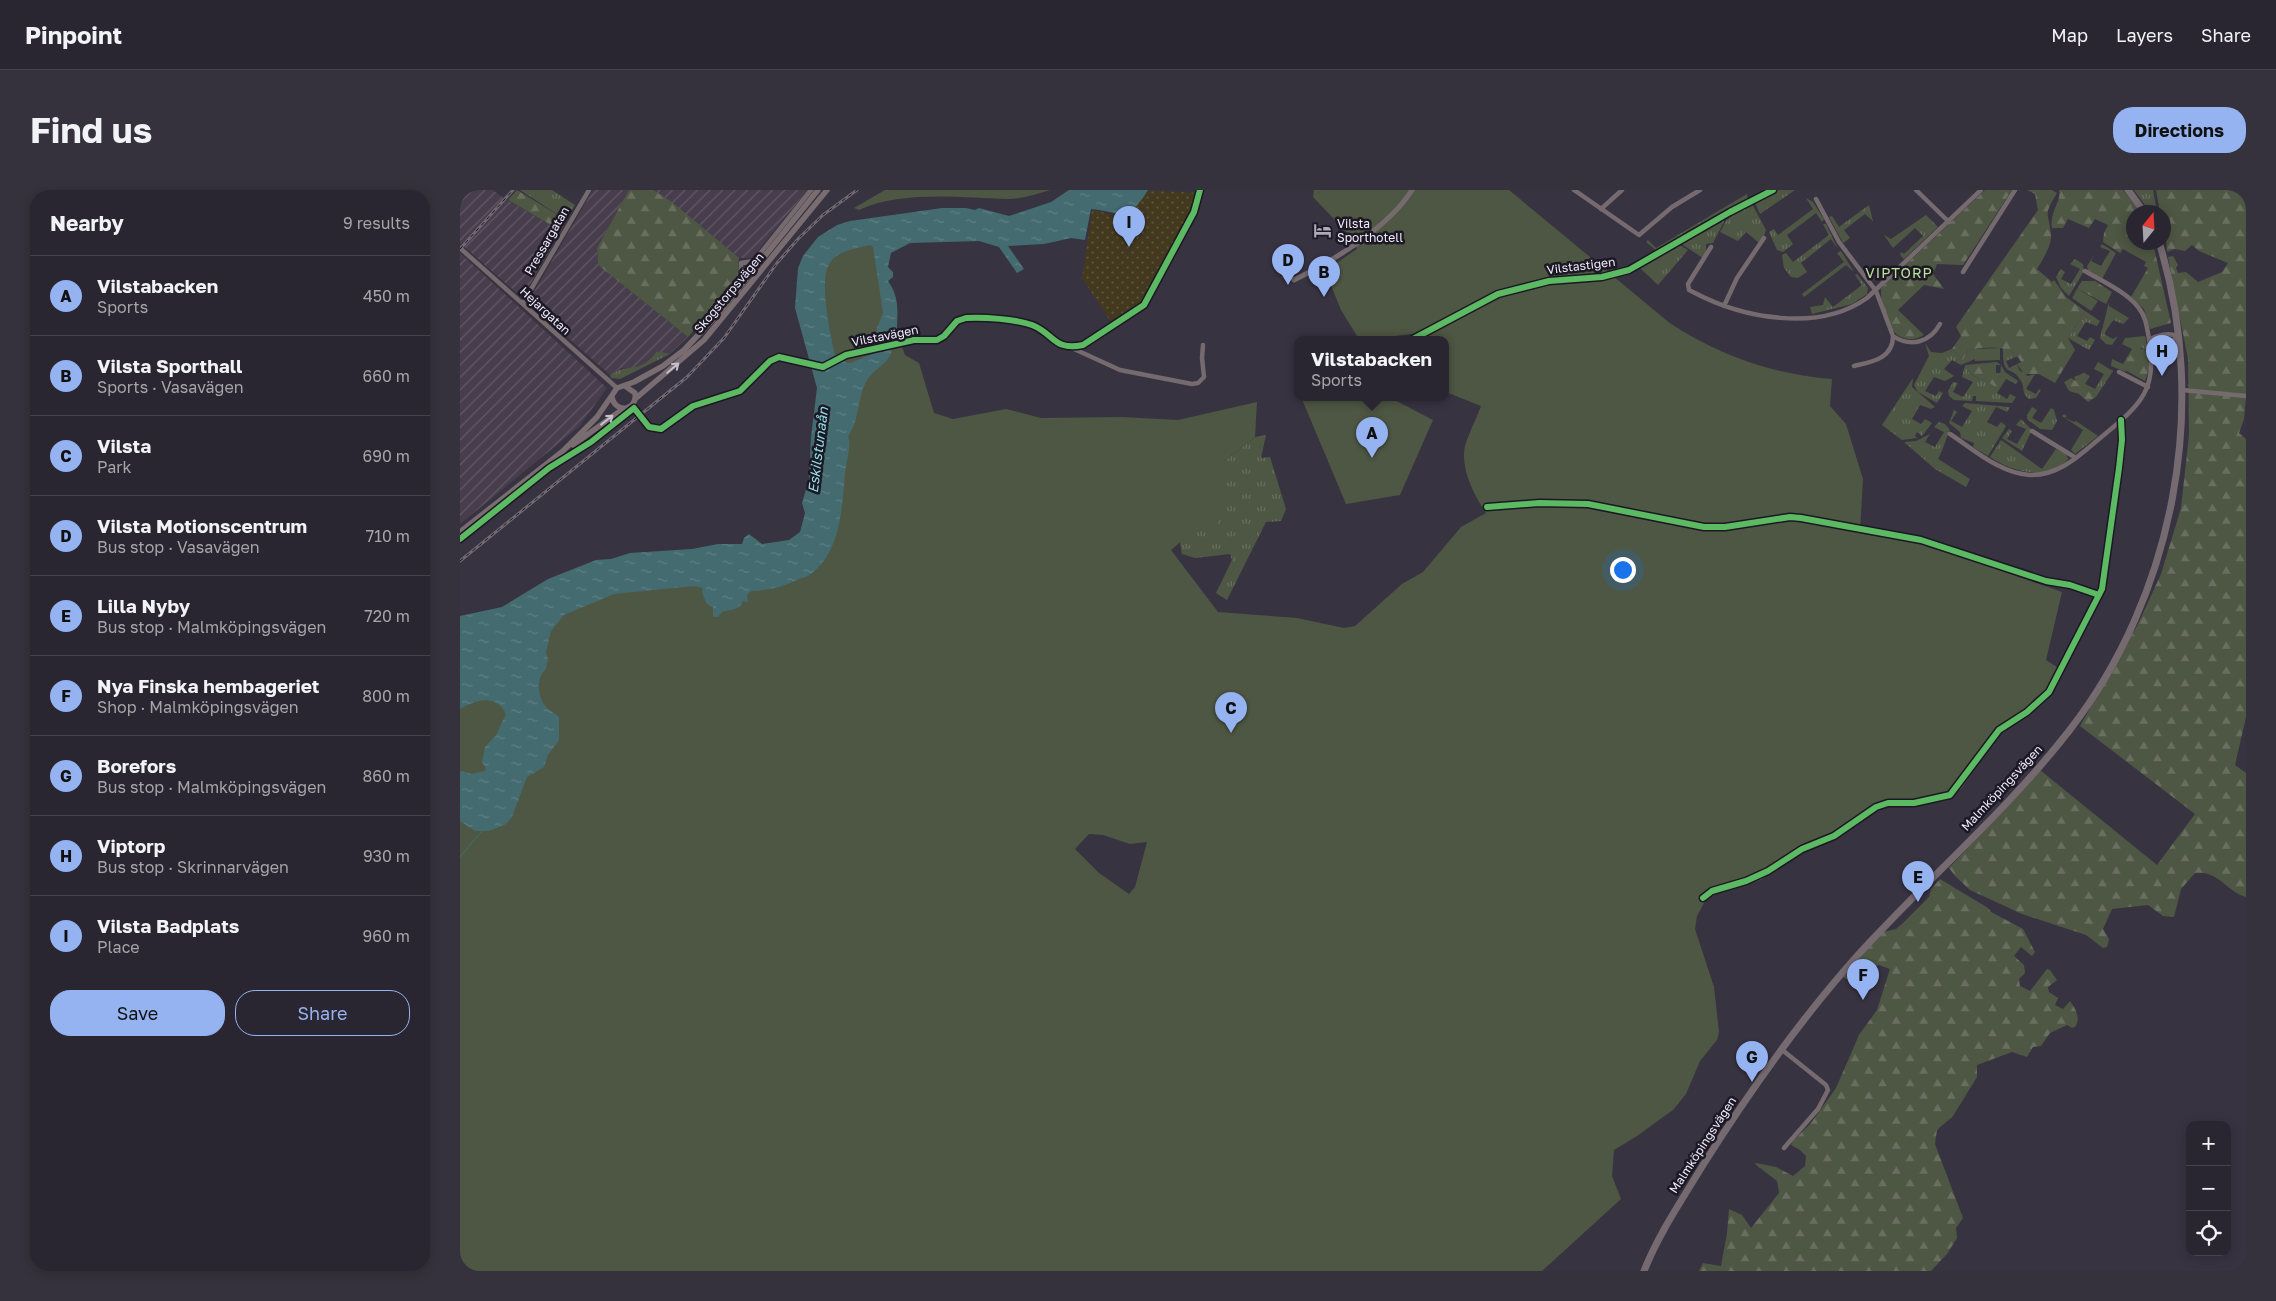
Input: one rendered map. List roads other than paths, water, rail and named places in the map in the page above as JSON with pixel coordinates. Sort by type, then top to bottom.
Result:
[{"type":"main road","name":"Skogstorpsvägen","points":[[625,386],[663,366],[696,338],[818,190]]},
{"type":"main road","name":"Skogstorpsvägen","points":[[635,399],[704,340],[827,190]]},
{"type":"main road","points":[[2128,190],[2140,205]]},
{"type":"main road","points":[[2132,190],[2142,205]]},
{"type":"main road","name":"Malmköpingsvägen","points":[[1644,1271],[1672,1214],[1728,1126],[1781,1049],[1859,954],[2030,777],[2066,734],[2097,691],[2136,616],[2161,547],[2176,479],[2182,390],[2177,336],[2167,275],[2160,250]]},
{"type":"main road","points":[[460,532],[563,451],[586,429],[617,388],[625,386],[633,389],[635,399],[632,406],[623,409],[586,437],[563,451]]},
{"type":"main road","points":[[612,397],[615,405],[623,409]]},
{"type":"street","name":"Pressargatan","points":[[523,303],[589,190]]},
{"type":"street","points":[[753,261],[811,190]]},
{"type":"street","points":[[1071,347],[1095,340],[1144,305],[1194,212],[1200,190]]},
{"type":"street","points":[[1294,280],[1323,265],[1382,224],[1400,207],[1412,190]]},
{"type":"street","points":[[1574,190],[1639,235],[1672,207],[1700,190]]},
{"type":"street","points":[[1601,209],[1622,190]]},
{"type":"street","points":[[1916,190],[1949,222]]},
{"type":"street","points":[[1711,247],[1689,280],[1688,287],[1693,292],[1724,306],[1763,316],[1804,317],[1849,308],[1876,291],[1982,190]]},
{"type":"street","points":[[1963,272],[2015,190]]},
{"type":"street","points":[[1816,199],[1839,242],[1876,291],[1893,336],[1889,350],[1882,358],[1854,366]]},
{"type":"street","points":[[1724,306],[1737,278],[1764,238]]},
{"type":"street","name":"Hejargatan","points":[[460,248],[617,388]]},
{"type":"street","points":[[1950,434],[2002,467],[2022,474],[2048,472],[2076,458],[2140,401],[2148,387],[2153,367],[2147,324],[2139,307],[2085,270]]},
{"type":"street","name":"Vilstavägen","points":[[632,406],[649,427],[661,429],[693,406],[740,391],[774,358],[786,357],[823,367],[842,356],[894,346],[914,340],[941,339],[957,321],[971,317],[1028,324],[1043,331],[1058,344],[1071,347],[1120,370],[1192,384],[1198,383],[1204,377],[1203,346]]},
{"type":"street","points":[[1893,336],[1904,342],[1916,342],[1932,335],[1940,324]]},
{"type":"street","points":[[2150,340],[2174,340],[2177,336]]},
{"type":"street","points":[[2119,372],[2148,387]]},
{"type":"street","points":[[2182,390],[2246,396]]},
{"type":"street","points":[[1703,898],[1712,892],[1746,882],[1776,868],[1802,849],[1834,836],[1870,810],[1882,804],[1914,803],[1950,795],[1999,730],[2028,712],[2053,686],[2099,595],[2104,581],[2122,440],[2120,420]]},
{"type":"street","points":[[2032,431],[2076,458]]},
{"type":"street","points":[[1487,507],[1539,503],[1588,504],[1704,527],[1725,527],[1790,517],[1801,518],[1921,540],[2046,581],[2070,585],[2099,595]]},
{"type":"street","points":[[1781,1049],[1826,1085],[1828,1090],[1818,1109],[1784,1148]]},
{"type":"water","name":"Eskilstunaån","points":[[1069,190],[1148,190],[1135,208],[1129,212],[1117,213],[1091,209],[1085,240],[1071,238],[1044,244],[1008,246],[1024,269],[1017,273],[999,247],[979,241],[910,243],[891,253],[888,267],[893,272],[893,277],[888,281],[897,302],[897,338],[892,345],[889,357],[869,377],[863,389],[852,431],[848,436],[849,449],[838,530],[833,544],[818,568],[806,577],[784,585],[751,591],[747,595],[748,602],[743,601],[737,608],[723,611],[718,617],[713,617],[713,607],[706,603],[702,592],[703,588],[694,586],[614,594],[564,615],[551,631],[546,652],[548,659],[546,669],[539,682],[539,693],[543,703],[559,717],[559,740],[548,755],[544,767],[527,777],[512,817],[506,824],[489,831],[475,831],[460,821],[460,771],[472,774],[485,771],[486,768],[482,762],[485,747],[496,735],[506,714],[497,703],[485,700],[472,703],[460,709],[460,616],[502,607],[548,579],[596,560],[611,559],[630,553],[692,549],[718,544],[742,544],[744,538],[749,534],[762,544],[789,540],[800,532],[805,513],[802,503],[809,479],[811,437],[817,388],[795,308],[798,268],[803,256],[818,237],[837,225],[850,221],[942,208],[975,210],[979,208],[1009,216],[1051,202]],"holes":[[[870,245],[873,247],[883,313],[877,328],[874,353],[851,363],[845,362],[835,356],[826,307],[825,280],[827,269],[831,261],[839,254]]]},
{"type":"waterway","points":[[460,857],[482,831]]},
{"type":"railway","points":[[460,249],[513,190]]},
{"type":"railway","points":[[460,561],[687,377],[724,338],[777,263],[799,238],[823,215],[857,190]]},
{"type":"place","name":"Vilsta Sporthotell","points":[[1323,231]]},
{"type":"place","name":"Vilsta Badplats","points":[[1129,247]]},
{"type":"place","name":"Vilsta Motionscentrum","points":[[1288,285]]},
{"type":"place","name":"Vilsta Sporthall","points":[[1324,297]]},
{"type":"place","name":"Viptorp","points":[[2162,376]]},
{"type":"place","name":"Vilstabacken","points":[[1372,458]]},
{"type":"place","name":"Vilsta","points":[[1231,733]]},
{"type":"place","name":"Lilla Nyby","points":[[1918,902]]},
{"type":"place","name":"Nya Finska hembageriet","points":[[1863,1000]]},
{"type":"place","name":"Borefors","points":[[1752,1082]]},
{"type":"district","name":"VIPTORP","points":[[1899,273]]}]
